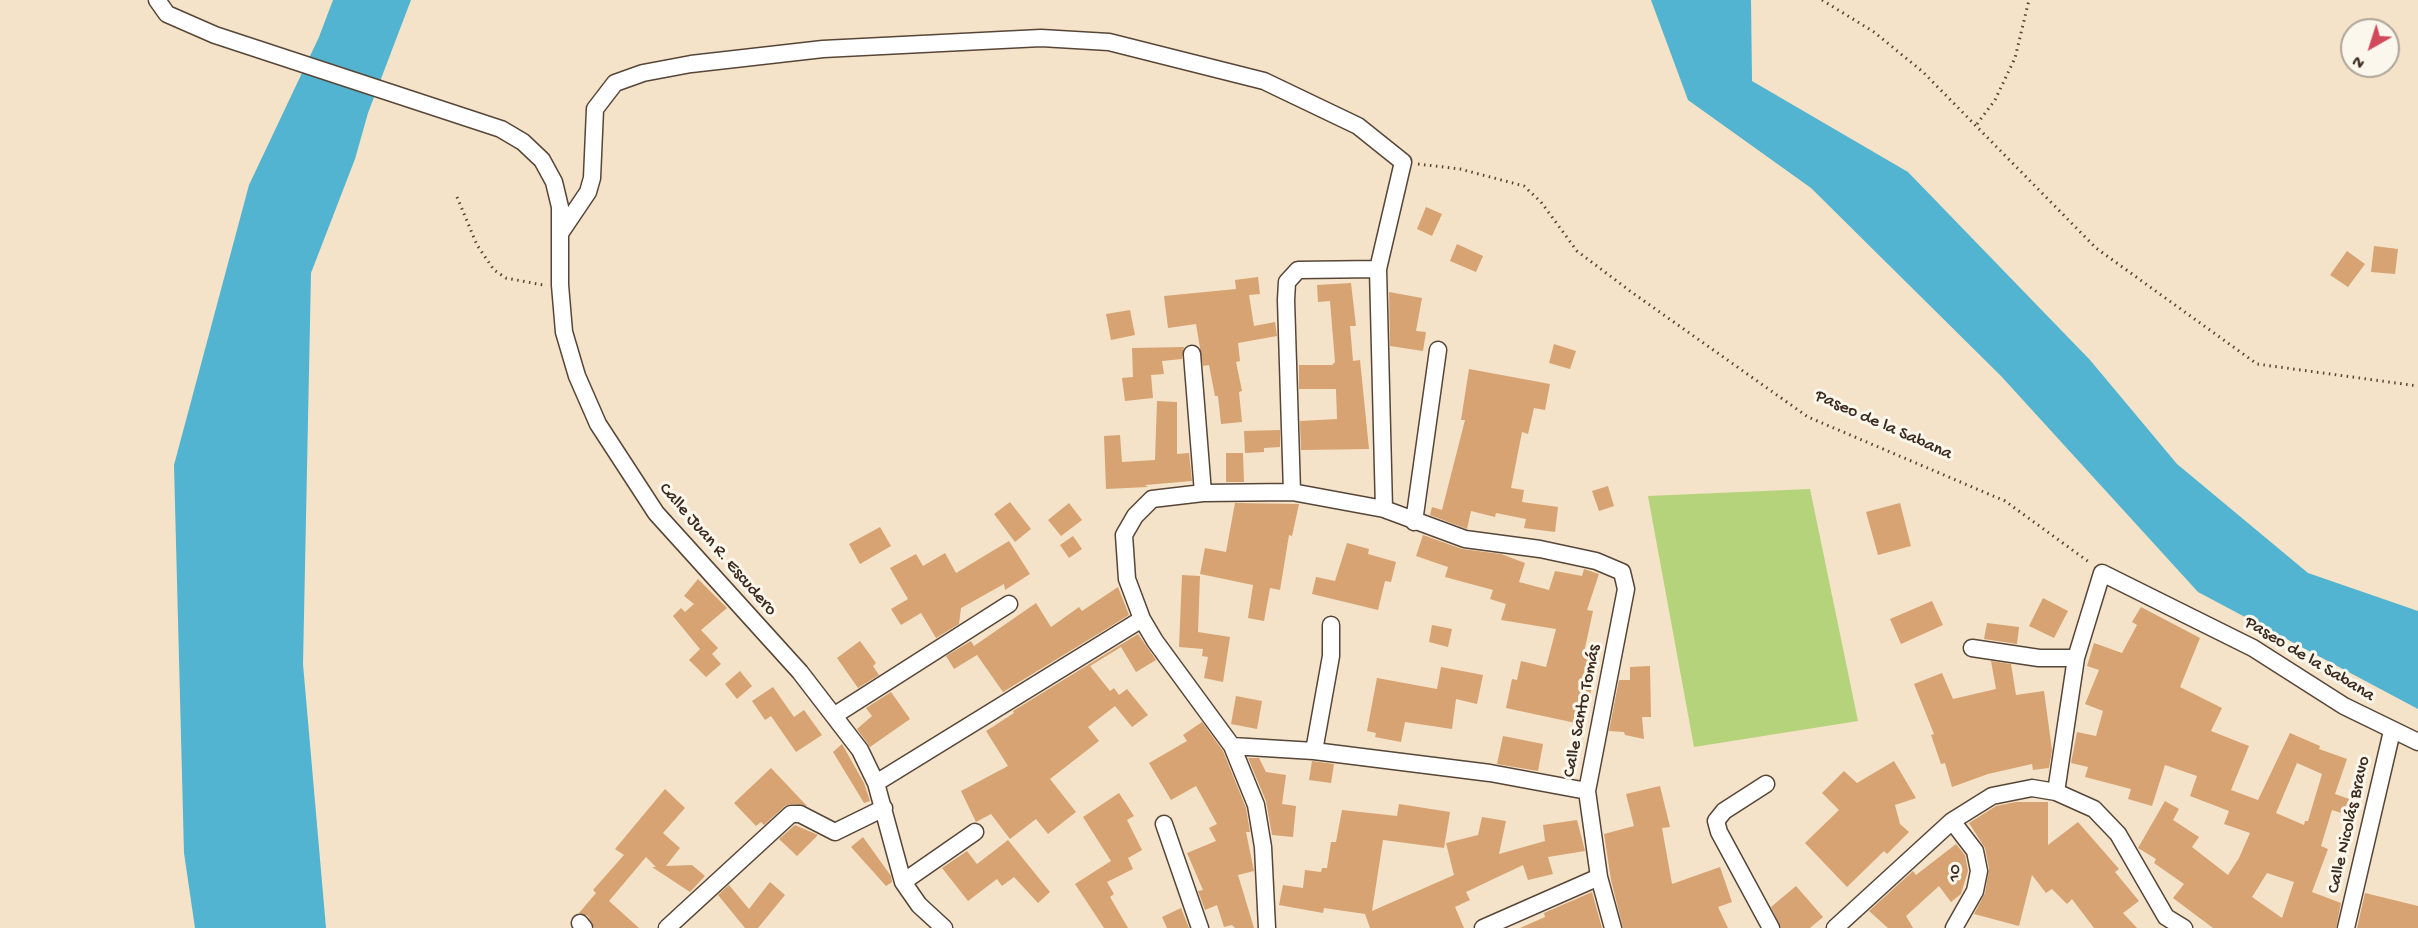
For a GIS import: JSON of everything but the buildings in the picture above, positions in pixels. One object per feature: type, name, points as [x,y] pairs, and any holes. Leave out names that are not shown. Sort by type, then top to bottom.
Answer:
[{"type":"street","name":"Calle Juan R. Escudero","points":[[157,0],[167,14],[215,35],[485,123],[524,142],[550,172],[558,193],[561,232],[560,285],[564,332],[577,376],[598,424],[629,476],[656,513],[800,672],[860,750],[876,783],[903,882],[920,905],[944,928]]},
{"type":"street","points":[[561,232],[588,192],[592,178],[593,123],[596,109],[603,96],[615,83],[643,73],[691,64],[823,49],[926,42],[1041,38],[1109,42],[1264,81],[1358,126],[1403,162],[1378,269],[1384,509]]},
{"type":"street","points":[[1292,492],[1287,282],[1298,270],[1378,269]]},
{"type":"street","points":[[1267,928],[1263,847],[1256,805],[1233,746],[1170,664],[1142,619],[1127,579],[1124,535],[1135,516],[1152,499],[1203,493],[1292,492],[1384,509],[1414,522],[1438,350]]},
{"type":"street","points":[[1192,354],[1203,493]]},
{"type":"street","name":"Calle Santo Tomás","points":[[1414,522],[1465,538],[1540,549],[1596,561],[1622,572],[1626,589],[1587,791],[1599,876],[1612,928]]},
{"type":"street","points":[[2056,792],[2076,658],[2102,573]]},
{"type":"street","name":"Paseo de la Sabana","points":[[2102,573],[2253,648],[2344,706],[2418,742]]},
{"type":"street","points":[[835,715],[1009,604]]},
{"type":"street","points":[[876,783],[1142,619]]},
{"type":"street","points":[[1314,751],[1331,656],[1331,625]]},
{"type":"street","points":[[1972,648],[2039,658],[2076,658]]},
{"type":"street","name":"Calle Nicolás Bravo","points":[[2346,928],[2392,731]]},
{"type":"street","points":[[1233,746],[1314,751],[1490,774],[1587,791]]},
{"type":"street","points":[[1766,784],[1724,811],[1716,821],[1719,832],[1771,928]]},
{"type":"street","points":[[1835,928],[1952,821],[1992,796],[2032,788],[2056,792],[2094,809],[2118,834],[2166,917],[2184,928]]},
{"type":"street","points":[[667,928],[791,814],[800,814],[835,832],[884,808]]},
{"type":"street","name":"10","points":[[1952,821],[1975,851],[1979,871],[1975,891],[1954,928]]},
{"type":"street","points":[[1164,824],[1200,928]]},
{"type":"street","points":[[903,882],[975,832]]},
{"type":"street","points":[[1483,928],[1599,876]]},
{"type":"path","points":[[1822,0],[1874,32],[1923,72],[1977,124],[2096,248],[2257,364],[2418,386]]},
{"type":"path","points":[[1977,124],[1995,100],[2015,58],[2029,0]]},
{"type":"path","name":"Paseo de la Sabana","points":[[1403,162],[1460,169],[1524,186],[1541,202],[1577,251],[1808,417],[2005,501],[2102,573]]},
{"type":"path","points":[[457,197],[481,252],[494,270],[506,279],[523,283],[560,285]]},
{"type":"green space","points":[[1810,489],[1858,721],[1694,747],[1648,496]]},
{"type":"water","points":[[333,0],[411,0],[368,113],[355,159],[311,273],[303,664],[326,928],[195,928],[184,853],[174,465],[249,185],[319,37]]},
{"type":"water","points":[[1651,0],[1751,0],[1752,81],[1908,172],[2090,360],[2177,464],[2308,573],[2418,611],[2418,709],[2198,592],[2001,376],[1811,188],[1688,100]]}]
